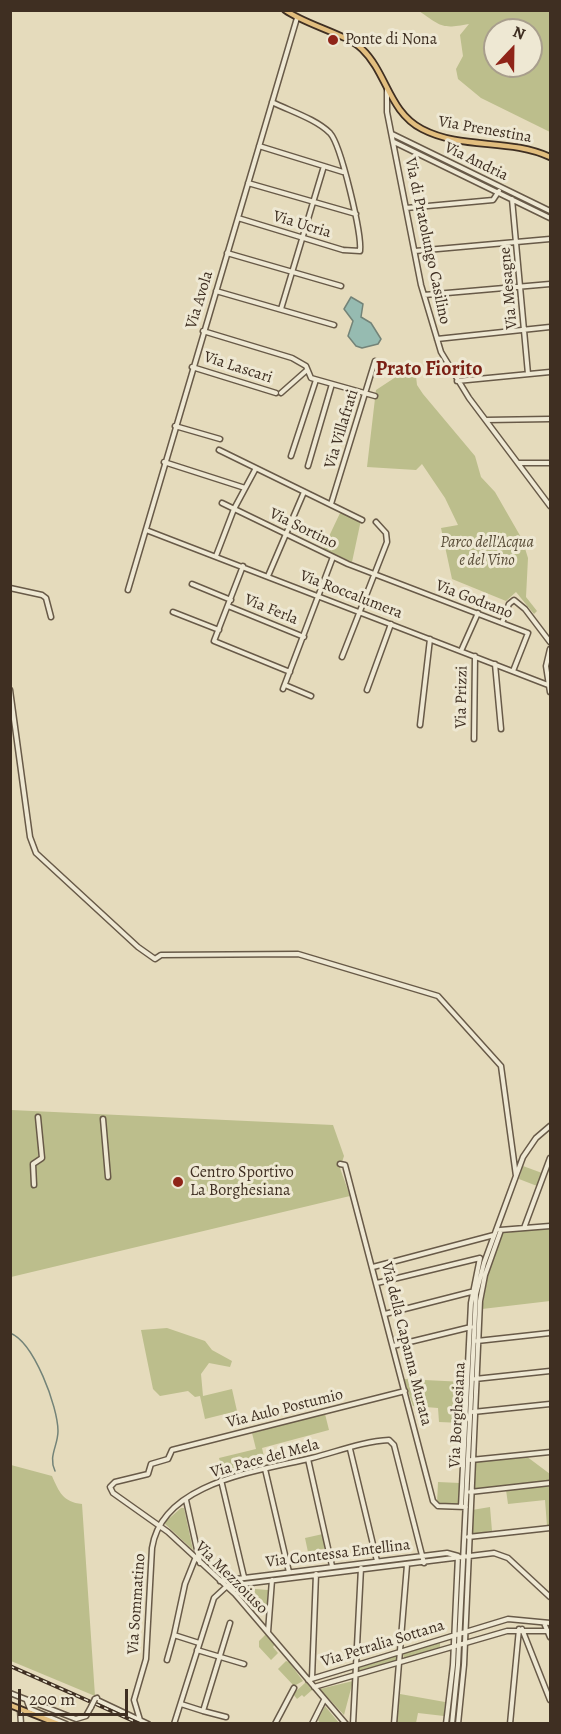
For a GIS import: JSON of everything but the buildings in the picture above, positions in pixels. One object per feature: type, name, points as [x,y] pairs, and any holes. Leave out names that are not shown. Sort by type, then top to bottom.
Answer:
[{"type":"main road","name":"Via Prenestina","points":[[285,10],[304,22],[358,46],[367,56],[406,117],[433,134],[462,141],[521,147],[550,158]]},
{"type":"main road","points":[[10,1705],[58,1724]]},
{"type":"street","name":"Via Avola","points":[[128,590],[192,367],[297,18]]},
{"type":"street","name":"Via di Pratolungo Casilino","points":[[387,90],[387,110],[424,295],[442,355],[485,420],[550,506]]},
{"type":"street","points":[[272,102],[329,132],[356,214]]},
{"type":"street","name":"Via Andria","points":[[392,134],[550,211]]},
{"type":"street","name":"Via Andria","points":[[394,142],[550,218]]},
{"type":"street","points":[[259,146],[343,172]]},
{"type":"street","points":[[281,309],[324,166]]},
{"type":"street","points":[[248,183],[356,214]]},
{"type":"street","points":[[406,208],[493,200],[501,186]]},
{"type":"street","name":"Via Mesagne","points":[[512,200],[528,374]]},
{"type":"street","name":"Via Ucria","points":[[238,218],[343,250],[360,251],[360,229],[356,214]]},
{"type":"street","points":[[415,251],[550,239]]},
{"type":"street","points":[[227,253],[341,286]]},
{"type":"street","points":[[424,295],[550,284]]},
{"type":"street","points":[[216,291],[334,325]]},
{"type":"street","points":[[437,339],[550,327]]},
{"type":"street","points":[[203,331],[292,358],[303,363],[311,378],[375,396]]},
{"type":"street","name":"Via Villafrati","points":[[331,504],[375,361]]},
{"type":"street","name":"Via Lascari","points":[[192,367],[278,393],[308,369]]},
{"type":"street","points":[[458,381],[550,372]]},
{"type":"street","points":[[291,456],[316,380]]},
{"type":"street","points":[[308,466],[332,384]]},
{"type":"street","points":[[485,420],[550,419]]},
{"type":"street","points":[[176,426],[220,439]]},
{"type":"street","points":[[219,450],[362,520]]},
{"type":"street","points":[[164,462],[245,488]]},
{"type":"street","points":[[517,463],[550,463]]},
{"type":"street","points":[[216,556],[234,509],[256,468]]},
{"type":"street","points":[[268,576],[304,492]]},
{"type":"street","name":"Via Sortino","points":[[222,503],[333,557],[374,573]]},
{"type":"street","points":[[342,657],[387,542],[386,533],[376,522]]},
{"type":"street","name":"Via Roccalumera","points":[[145,529],[548,685]]},
{"type":"street","points":[[311,696],[284,687],[333,557]]},
{"type":"street","points":[[243,566],[214,641],[290,672]]},
{"type":"street","name":"Via Godrano","points":[[374,573],[528,633],[513,671]]},
{"type":"street","points":[[192,584],[231,600]]},
{"type":"street","points":[[10,588],[42,595],[49,605],[51,617]]},
{"type":"street","points":[[502,623],[509,603],[514,600],[525,609],[550,642]]},
{"type":"street","name":"Via Ferla","points":[[228,606],[304,637]]},
{"type":"street","points":[[173,612],[219,630]]},
{"type":"street","points":[[461,651],[478,613]]},
{"type":"street","points":[[367,690],[391,624]]},
{"type":"street","points":[[420,725],[430,639]]},
{"type":"street","points":[[550,649],[547,659],[550,692]]},
{"type":"street","name":"Via Prizzi","points":[[474,739],[475,656]]},
{"type":"street","points":[[495,664],[501,729]]},
{"type":"street","points":[[10,690],[30,837],[36,853],[149,957],[155,959],[161,955],[298,954],[438,996],[501,1066],[516,1176]]},
{"type":"street","points":[[34,1185],[33,1164],[42,1158],[38,1117]]},
{"type":"street","points":[[103,1119],[108,1178]]},
{"type":"street","name":"Via Borghesiana","points":[[446,1724],[454,1635],[467,1537],[478,1282],[516,1176],[530,1144],[550,1126]]},
{"type":"street","points":[[524,1228],[550,1158]]},
{"type":"street","name":"Via della Capanna Murata","points":[[340,1164],[345,1165],[434,1502],[439,1506],[463,1507]]},
{"type":"street","points":[[373,1267],[497,1231],[550,1226]]},
{"type":"street","name":"Via Borghesiana","points":[[476,1341],[471,1327],[497,1231]]},
{"type":"street","name":"Via Borghesiana","points":[[377,1283],[480,1257],[471,1292],[463,1507],[467,1537]]},
{"type":"street","points":[[385,1314],[471,1292]]},
{"type":"street","points":[[393,1346],[471,1327]]},
{"type":"street","points":[[476,1341],[550,1333]]},
{"type":"street","points":[[474,1380],[550,1371]]},
{"type":"street","name":"Via Aulo Postumio","points":[[110,1491],[114,1482],[148,1473],[151,1464],[168,1459],[170,1451],[405,1391]]},
{"type":"street","points":[[472,1412],[550,1404]]},
{"type":"street","name":"Via Pace del Mela","points":[[158,1525],[166,1514],[221,1480],[391,1441],[423,1556]]},
{"type":"street","points":[[350,1449],[377,1561]]},
{"type":"street","points":[[470,1460],[550,1452]]},
{"type":"street","points":[[308,1459],[332,1566]]},
{"type":"street","points":[[265,1469],[289,1572]]},
{"type":"street","points":[[221,1480],[244,1577]]},
{"type":"street","points":[[469,1492],[550,1483]]},
{"type":"street","name":"Via Mezzoiuso","points":[[110,1491],[158,1525],[227,1586],[310,1679],[344,1723]]},
{"type":"street","name":"Via Borghesiana","points":[[463,1507],[469,1492]]},
{"type":"street","points":[[186,1500],[200,1564]]},
{"type":"street","name":"Via Sommatino","points":[[140,1719],[134,1698],[146,1659],[153,1546],[158,1525]]},
{"type":"street","points":[[467,1537],[550,1528]]},
{"type":"street","name":"Via Contessa Entellina","points":[[220,1581],[450,1553],[463,1556]]},
{"type":"street","points":[[463,1556],[492,1553],[504,1556],[550,1597]]},
{"type":"street","points":[[423,1556],[424,1563]]},
{"type":"street","name":"Via Borghesiana","points":[[458,1724],[465,1643],[463,1556]]},
{"type":"street","name":"Via Borghesiana","points":[[452,1724],[459,1645],[463,1556]]},
{"type":"street","name":"Via Contessa Entellina","points":[[227,1586],[424,1563],[463,1556]]},
{"type":"street","points":[[167,1660],[185,1581],[195,1559]]},
{"type":"street","points":[[353,1724],[361,1563]]},
{"type":"street","points":[[394,1724],[407,1564]]},
{"type":"street","points":[[310,1679],[317,1568]]},
{"type":"street","points":[[268,1632],[272,1580]]},
{"type":"street","points":[[174,1724],[214,1598],[227,1586]]},
{"type":"street","name":"Via Petralia Sottana","points":[[310,1679],[513,1618],[550,1623]]},
{"type":"street","points":[[544,1622],[550,1637]]},
{"type":"street","points":[[203,1711],[230,1623]]},
{"type":"street","points":[[520,1629],[550,1700]]},
{"type":"street","points":[[510,1724],[520,1629]]},
{"type":"street","name":"Via Petralia Sottana","points":[[314,1687],[520,1629],[549,1631]]},
{"type":"street","points":[[174,1635],[199,1643]]},
{"type":"street","points":[[197,1650],[244,1664]]},
{"type":"street","points":[[275,1724],[294,1688]]},
{"type":"street","points":[[10,1693],[77,1719],[86,1716],[96,1699],[148,1724]]},
{"type":"street","points":[[312,1724],[325,1700]]},
{"type":"street","points":[[27,1701],[29,1708],[66,1724]]},
{"type":"street","points":[[181,1704],[226,1717]]},
{"type":"street","points":[[20,1709],[21,1724]]},
{"type":"green space","points":[[419,11],[550,11],[550,132],[481,98],[458,79],[456,69],[463,56],[460,35],[469,24],[447,26]]},
{"type":"green space","points":[[396,137],[488,181],[486,184]]},
{"type":"green space","name":"Parco dell'Acqua e del Vino","points":[[405,371],[416,376],[417,385],[423,394],[475,456],[481,477],[495,492],[522,539],[528,558],[526,597],[537,611],[534,614],[516,592],[506,601],[452,579],[441,528],[458,525],[445,498],[422,464],[416,470],[367,467],[376,390]]},
{"type":"green space","points":[[341,511],[361,520],[352,562],[323,549]]},
{"type":"green space","name":"Centro Sportivo La Borghesiana","points":[[11,1110],[333,1125],[344,1156],[340,1168],[350,1196],[11,1277]]},
{"type":"green space","points":[[523,1166],[542,1173],[537,1186],[519,1179]]},
{"type":"green space","points":[[550,1228],[550,1301],[482,1309],[488,1275],[503,1233]]},
{"type":"green space","points":[[167,1328],[205,1341],[212,1350],[232,1361],[230,1367],[209,1363],[201,1374],[203,1396],[232,1389],[237,1411],[205,1419],[200,1396],[195,1397],[188,1391],[160,1396],[153,1389],[141,1330]]},
{"type":"green space","points":[[404,1379],[465,1382],[463,1423],[439,1422],[438,1408],[413,1406]]},
{"type":"green space","points":[[325,1414],[329,1430],[262,1448],[266,1465],[224,1476],[219,1458],[256,1449],[252,1433]]},
{"type":"green space","points":[[526,1456],[550,1474],[550,1481],[473,1490],[475,1462]]},
{"type":"green space","points":[[11,1465],[52,1476],[62,1495],[70,1501],[82,1504],[95,1696],[11,1661]]},
{"type":"green space","points":[[438,1482],[460,1483],[459,1505],[437,1504]]},
{"type":"green space","points":[[550,1486],[550,1525],[547,1526],[545,1500],[508,1504],[506,1490]]},
{"type":"green space","points":[[490,1507],[492,1531],[471,1534],[472,1510]]},
{"type":"green space","points":[[184,1508],[193,1550],[164,1523]]},
{"type":"green space","points":[[323,1534],[327,1548],[308,1552],[305,1538]]},
{"type":"green space","points":[[315,1571],[314,1574],[228,1583],[226,1581]]},
{"type":"green space","points":[[255,1589],[268,1590],[267,1607],[254,1607]]},
{"type":"green space","points":[[266,1634],[275,1644],[273,1647],[278,1653],[271,1660],[259,1647],[259,1641]]},
{"type":"green space","points":[[440,1642],[440,1648],[404,1659],[403,1653]]},
{"type":"green space","points":[[399,1653],[399,1661],[359,1673],[359,1666]]},
{"type":"green space","points":[[286,1661],[303,1681],[294,1686],[278,1669]]},
{"type":"green space","points":[[353,1681],[344,1715],[320,1689]]},
{"type":"green space","points":[[306,1682],[312,1690],[304,1697],[302,1695],[297,1699],[293,1694]]},
{"type":"green space","points":[[400,1694],[445,1702],[444,1716],[418,1713],[416,1723],[396,1723]]},
{"type":"green space","points":[[325,1706],[339,1723],[320,1723],[318,1720]]},
{"type":"water","points":[[351,297],[363,304],[361,317],[371,323],[381,339],[378,344],[362,348],[356,346],[348,336],[353,321],[344,309]]},
{"type":"waterway","points":[[10,1333],[28,1349],[36,1362],[54,1407],[58,1431],[53,1456],[55,1471]]},
{"type":"railway","points":[[10,1666],[91,1702]]},
{"type":"railway","points":[[96,1704],[140,1724]]},
{"type":"place","name":"Ponte di Nona","points":[[333,40]]},
{"type":"place","name":"Centro Sportivo La Borghesiana","points":[[178,1182]]},
{"type":"district","name":"Prato Fiorito","points":[[429,370]]}]
